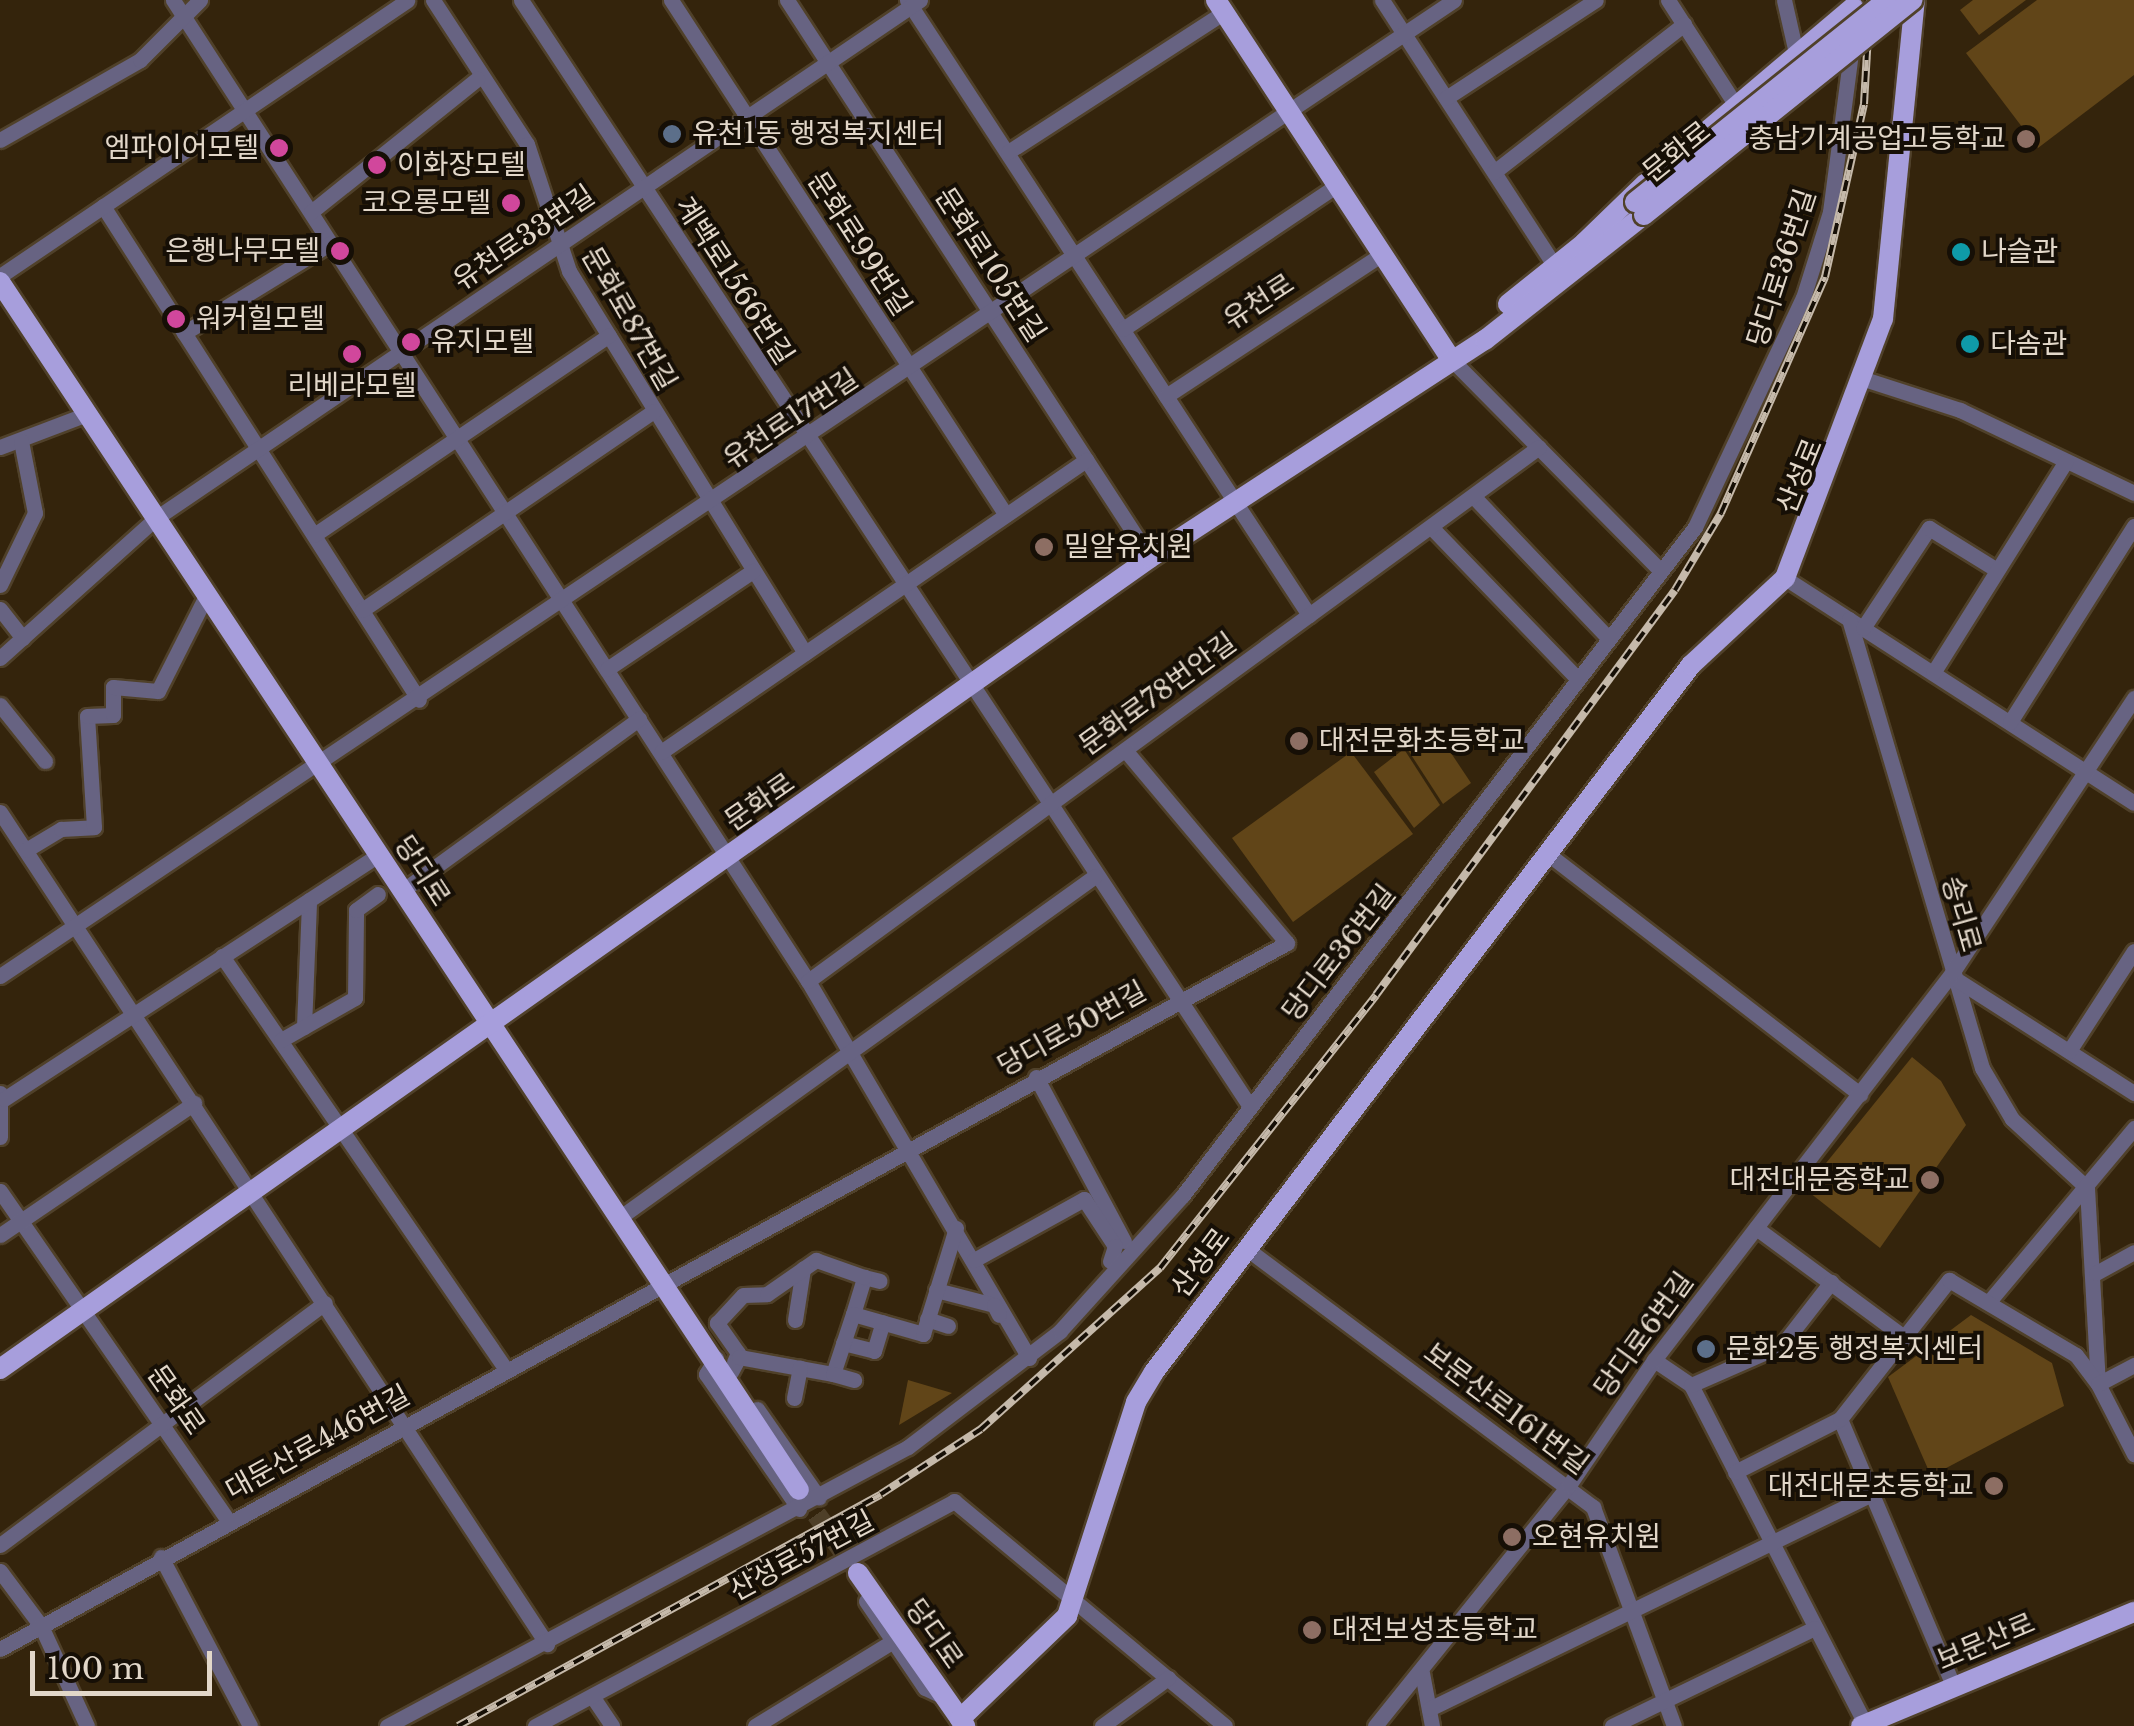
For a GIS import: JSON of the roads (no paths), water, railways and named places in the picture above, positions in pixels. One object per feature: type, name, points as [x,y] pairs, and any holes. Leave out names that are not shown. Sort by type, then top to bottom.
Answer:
[{"type":"main road","name":"문화로","points":[[0,1369],[489,1022],[970,690],[1150,558],[1451,360],[1887,0]]},
{"type":"main road","name":"문화로","points":[[1639,208],[1913,0]]},
{"type":"main road","name":"산성로","points":[[959,1724],[1008,1682],[1076,1598],[1136,1402],[1247,1249],[1718,632],[1785,578],[1867,380],[1883,319],[1913,0]]},
{"type":"main road","points":[[1912,32],[1926,0]]},
{"type":"main road","points":[[1593,245],[1853,3]]},
{"type":"main road","points":[[1220,6],[1451,360]]},
{"type":"main road","points":[[1593,245],[1636,229],[1852,45]]},
{"type":"main road","name":"문화로","points":[[1474,341],[1476,330],[1555,266],[1593,245]]},
{"type":"main road","name":"당디로","points":[[0,279],[806,1501]]},
{"type":"main road","name":"당디로","points":[[852,1565],[959,1724]]},
{"type":"main road","name":"보문산로","points":[[1863,1725],[2134,1612]]},
{"type":"street","points":[[173,0],[808,981],[909,1146],[1028,1358]]},
{"type":"street","points":[[0,140],[140,60],[200,0]]},
{"type":"street","points":[[0,279],[407,0]]},
{"type":"street","name":"문화로87번길","points":[[433,0],[476,79],[527,144],[559,245],[608,334],[708,505],[806,653]]},
{"type":"street","name":"계백로1566번길","points":[[521,0],[970,690],[1249,1106]]},
{"type":"street","name":"문화로99번길","points":[[670,0],[1006,515]]},
{"type":"street","name":"문화로105번길","points":[[788,0],[1150,558]]},
{"type":"street","points":[[1382,0],[1555,266]]},
{"type":"street","name":"유천로17번길","points":[[0,976],[320,767],[1454,0]]},
{"type":"street","points":[[1446,98],[1596,0]]},
{"type":"street","points":[[1668,0],[1737,107]]},
{"type":"street","points":[[1784,0],[1797,57]]},
{"type":"street","points":[[912,2],[1309,615]]},
{"type":"street","name":"유천로33번길","points":[[0,658],[156,518],[912,2]]},
{"type":"street","name":"당디로36번길","points":[[387,1726],[547,1644],[806,1501],[1028,1358],[1128,1249],[1249,1106],[1661,571],[1739,449],[1802,298],[1830,212],[1852,45],[1853,3]]},
{"type":"street","points":[[1008,152],[1220,6]]},
{"type":"street","points":[[1494,172],[1684,24]]},
{"type":"street","points":[[311,212],[476,79]]},
{"type":"street","name":"유천로","points":[[1123,328],[1337,185]]},
{"type":"street","points":[[103,206],[419,700]]},
{"type":"street","points":[[184,333],[331,243]]},
{"type":"street","name":"유천로","points":[[1166,396],[1382,254]]},
{"type":"street","points":[[314,535],[608,334]]},
{"type":"street","points":[[1451,360],[1661,571]]},
{"type":"street","points":[[1867,380],[1960,410],[2134,494]]},
{"type":"street","points":[[362,610],[654,412]]},
{"type":"street","points":[[0,447],[87,414]]},
{"type":"street","points":[[0,585],[35,513],[21,441]]},
{"type":"street","name":"문화로78번안길","points":[[808,981],[1538,447]]},
{"type":"street","points":[[661,752],[1086,460]]},
{"type":"street","points":[[1933,673],[2066,461]]},
{"type":"street","points":[[1472,496],[1608,638]]},
{"type":"street","points":[[1431,526],[1578,679]]},
{"type":"street","points":[[2010,722],[2134,526]]},
{"type":"street","points":[[1856,624],[1928,528],[1997,570]]},
{"type":"street","points":[[607,669],[753,571]]},
{"type":"street","points":[[1785,578],[2134,803]]},
{"type":"street","points":[[26,850],[61,828],[94,827],[87,716],[113,715],[113,687],[158,692],[207,594]]},
{"type":"street","points":[[0,609],[23,638]]},
{"type":"street","name":"송리로","points":[[1856,624],[1953,976],[1998,1100],[2086,1188]]},
{"type":"street","name":"당디로6번길","points":[[1375,1726],[1422,1673],[1570,1484],[1654,1360],[1953,976],[2134,698]]},
{"type":"street","points":[[0,705],[45,761]]},
{"type":"street","points":[[402,891],[639,719]]},
{"type":"street","name":"당디로50번길","points":[[662,1284],[1288,942],[1124,750]]},
{"type":"street","points":[[0,812],[136,1013],[547,1644]]},
{"type":"street","points":[[1548,854],[1860,1094]]},
{"type":"street","points":[[0,1137],[2,1096],[378,855]]},
{"type":"street","points":[[618,1218],[1095,876]]},
{"type":"street","points":[[281,1040],[355,998],[356,910],[378,894]]},
{"type":"street","points":[[304,1027],[309,900]]},
{"type":"street","points":[[2069,1052],[2134,951]]},
{"type":"street","points":[[222,956],[507,1371]]},
{"type":"street","points":[[1953,976],[2134,1093]]},
{"type":"street","points":[[1036,1077],[1128,1249]]},
{"type":"street","points":[[0,1236],[194,1103]]},
{"type":"street","points":[[1992,1298],[2134,1128]]},
{"type":"street","points":[[2086,1188],[2096,1273],[2098,1384]]},
{"type":"street","points":[[0,1191],[80,1312]]},
{"type":"street","points":[[974,1260],[1084,1200],[1115,1246],[1110,1261]]},
{"type":"street","points":[[853,1314],[923,1334],[956,1228]]},
{"type":"street","points":[[1756,1228],[1901,1335]]},
{"type":"street","name":"보문산로161번길","points":[[1247,1249],[1570,1484],[1604,1522],[1674,1726]]},
{"type":"street","points":[[730,1371],[738,1354],[718,1336],[721,1310],[803,1269],[831,1263],[846,1252]]},
{"type":"street","points":[[2096,1273],[2134,1252]]},
{"type":"street","points":[[831,1263],[872,1279],[853,1314],[833,1374]]},
{"type":"street","points":[[795,1320],[803,1269]]},
{"type":"street","points":[[1735,1472],[1840,1419],[1901,1335],[1948,1280],[1992,1298],[2076,1355],[2128,1427],[2134,1454]]},
{"type":"street","points":[[1691,1386],[1782,1345],[1830,1282]]},
{"type":"street","name":"대둔산로446번길","points":[[0,1649],[662,1284]]},
{"type":"street","points":[[936,1290],[994,1306],[1002,1326]]},
{"type":"street","points":[[0,1545],[325,1303]]},
{"type":"street","name":"문화로","points":[[80,1312],[228,1520]]},
{"type":"street","points":[[927,1320],[948,1326]]},
{"type":"street","points":[[844,1343],[874,1351],[883,1322]]},
{"type":"street","points":[[730,1371],[739,1357],[854,1380]]},
{"type":"street","points":[[711,1358],[730,1371],[806,1501]]},
{"type":"street","points":[[1654,1360],[1691,1386],[1863,1725]]},
{"type":"street","points":[[2098,1384],[2134,1365]]},
{"type":"street","points":[[794,1398],[800,1368]]},
{"type":"street","points":[[1840,1419],[1953,1686]]},
{"type":"street","points":[[1429,1709],[1871,1494]]},
{"type":"street","name":"산성로57번길","points":[[535,1726],[852,1565],[954,1501],[1076,1598]]},
{"type":"street","points":[[161,1557],[250,1726]]},
{"type":"street","points":[[852,1565],[893,1640],[925,1688],[944,1697]]},
{"type":"street","points":[[0,1571],[41,1626],[87,1726]]},
{"type":"street","points":[[1076,1598],[1224,1726]]},
{"type":"street","points":[[1612,1726],[1815,1628]]},
{"type":"street","points":[[755,1726],[893,1640]]},
{"type":"street","points":[[1422,1673],[1432,1726]]},
{"type":"street","points":[[1102,1726],[1168,1678]]},
{"type":"street","points":[[592,1696],[612,1726]]},
{"type":"tunnel","points":[[799,1490],[857,1571]]},
{"type":"railway","points":[[458,1726],[881,1494],[981,1429],[1160,1268],[1376,995],[1675,590],[1721,513],[1825,277],[1864,104],[1870,0]]},
{"type":"place","name":"유천1동 행정복지센터","points":[[672,134]]},
{"type":"place","name":"충남기계공업고등학교","points":[[2026,139]]},
{"type":"place","name":"엠파이어모텔","points":[[279,148]]},
{"type":"place","name":"이화장모텔","points":[[377,165]]},
{"type":"place","name":"코오롱모텔","points":[[511,203]]},
{"type":"place","name":"은행나무모텔","points":[[340,251]]},
{"type":"place","name":"나슬관","points":[[1961,252]]},
{"type":"place","name":"워커힐모텔","points":[[176,319]]},
{"type":"place","name":"유지모텔","points":[[411,342]]},
{"type":"place","name":"다솜관","points":[[1970,344]]},
{"type":"place","name":"리베라모텔","points":[[352,354]]},
{"type":"place","name":"밀알유치원","points":[[1044,547]]},
{"type":"place","name":"대전문화초등학교","points":[[1299,741]]},
{"type":"place","name":"대전대문중학교","points":[[1930,1180]]},
{"type":"place","name":"문화2동 행정복지센터","points":[[1706,1349]]},
{"type":"place","name":"대전대문초등학교","points":[[1994,1486]]},
{"type":"place","name":"오현유치원","points":[[1512,1537]]},
{"type":"place","name":"대전보성초등학교","points":[[1312,1630]]}]
